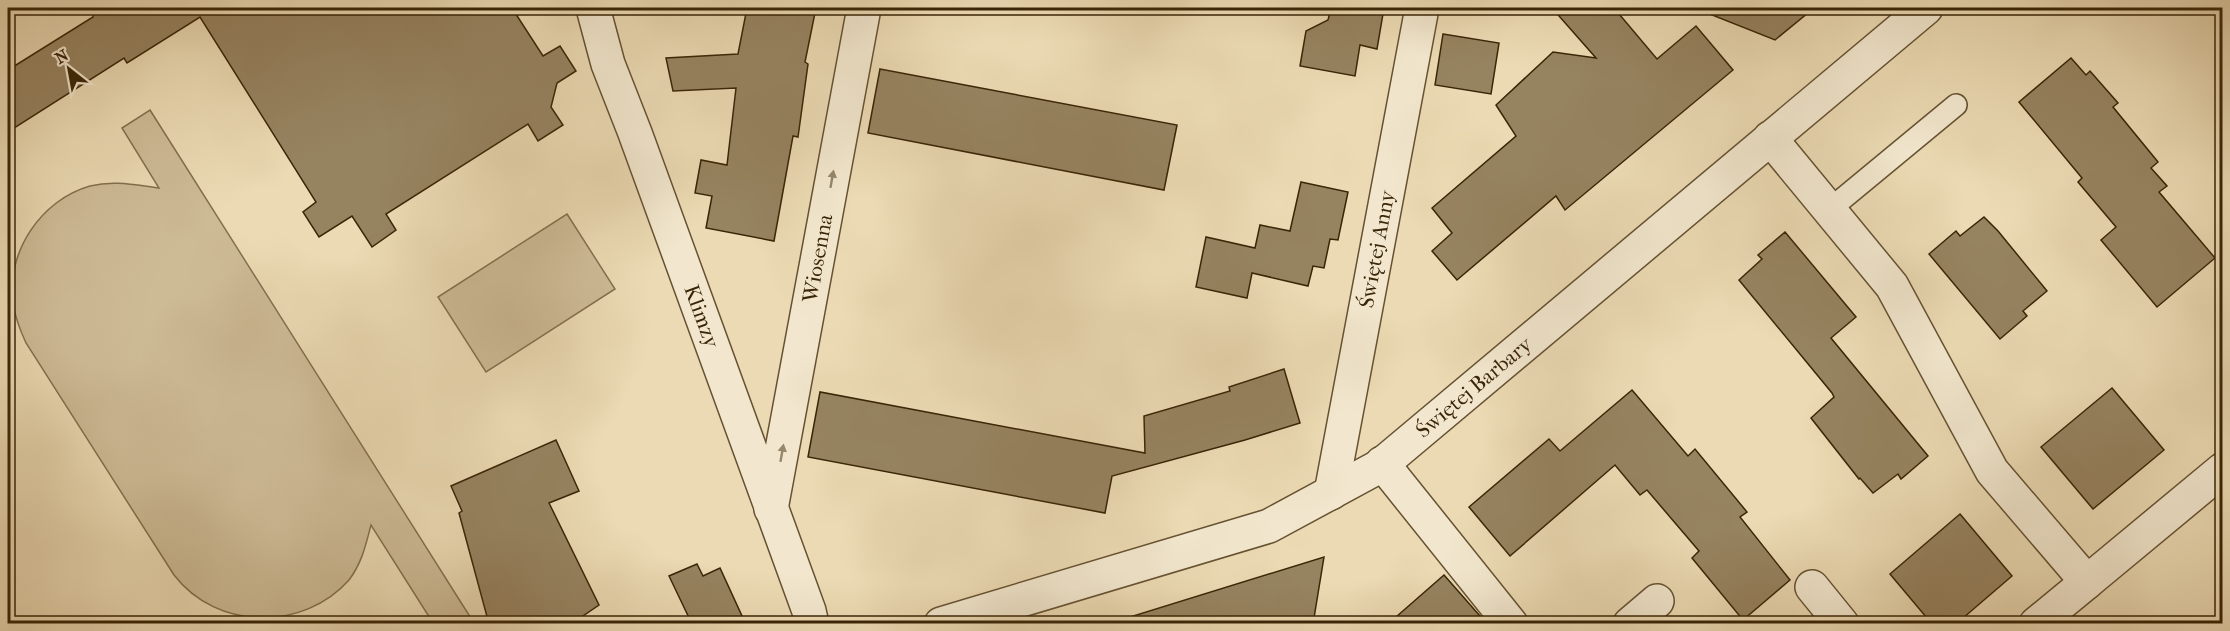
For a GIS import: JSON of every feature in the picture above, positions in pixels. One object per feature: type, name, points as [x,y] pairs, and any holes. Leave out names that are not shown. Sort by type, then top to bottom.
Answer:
[{"type":"street","name":"Klimzy","points":[[593,8],[608,63],[812,624]]},
{"type":"street","name":"Wiosenna","points":[[771,510],[864,8]]},
{"type":"street","name":"Świętej Anny","points":[[1331,493],[1422,8]]},
{"type":"street","name":"Świętej Barbary","points":[[941,624],[1269,526],[1382,463],[1926,8]]},
{"type":"street","points":[[1770,138],[1892,286],[1992,471],[2086,582]]},
{"type":"street","points":[[1382,463],[1511,624]]},
{"type":"street","points":[[2036,624],[2223,470]]},
{"type":"street","points":[[1812,587],[1842,624]]},
{"type":"street","points":[[1630,624],[1657,601]]},
{"type":"lane","points":[[1829,210],[1956,105]]},
{"type":"shaded area","points":[[150,110],[474,623],[433,623],[371,525],[360,560],[349,580],[330,597],[309,609],[285,616],[261,618],[236,615],[213,607],[192,593],[174,575],[26,343],[15,313],[12,284],[21,247],[42,216],[72,193],[90,186],[108,183],[159,188],[122,128]]},
{"type":"shaded area","points":[[567,214],[615,289],[486,372],[438,297]]},
{"type":"building","points":[[95,8],[512,8],[543,56],[560,46],[576,71],[557,83],[551,107],[563,125],[538,141],[528,124],[386,214],[396,230],[372,247],[352,216],[319,237],[303,212],[316,202],[200,17],[127,63],[124,58],[8,132],[8,70],[93,17]]},
{"type":"building","points":[[747,8],[816,8],[805,62],[808,64],[798,137],[793,136],[774,241],[706,228],[712,196],[695,193],[701,160],[727,165],[736,88],[673,91],[666,58],[738,54]]},
{"type":"building","points":[[1331,8],[1384,8],[1377,49],[1360,45],[1355,76],[1300,66],[1306,31],[1328,20]]},
{"type":"building","points":[[1552,8],[1614,8],[1657,59],[1696,26],[1733,70],[1565,210],[1556,196],[1457,280],[1432,251],[1452,233],[1432,208],[1516,136],[1496,105],[1553,52],[1596,58]]},
{"type":"building","points":[[1698,8],[1814,8],[1775,40]]},
{"type":"building","points":[[1443,34],[1499,43],[1491,94],[1435,85]]},
{"type":"building","points":[[2071,58],[2086,75],[2090,71],[2118,103],[2113,107],[2158,162],[2151,168],[2167,186],[2159,192],[2215,258],[2157,307],[2101,240],[2116,227],[2078,182],[2082,178],[2019,102]]},
{"type":"building","points":[[880,69],[1177,125],[1164,190],[868,133]]},
{"type":"building","points":[[1301,182],[1348,192],[1338,240],[1330,239],[1324,268],[1313,266],[1308,286],[1252,273],[1247,298],[1196,287],[1206,237],[1255,248],[1260,225],[1290,231]]},
{"type":"building","points":[[1984,217],[2047,291],[2023,311],[2027,316],[2000,339],[1929,254],[1956,231],[1960,236]]},
{"type":"building","points":[[1785,232],[1856,317],[1831,338],[1928,456],[1901,479],[1898,474],[1873,493],[1859,479],[1811,418],[1834,397],[1832,393],[1739,280],[1762,259],[1758,255]]},
{"type":"building","points":[[1284,369],[1300,423],[1112,476],[1105,513],[808,457],[820,392],[1145,453],[1144,416],[1230,391],[1229,387]]},
{"type":"building","points":[[2112,388],[2164,450],[2093,509],[2041,447]]},
{"type":"building","points":[[1632,390],[1688,456],[1695,449],[1747,512],[1740,517],[1790,580],[1743,620],[1692,558],[1699,551],[1647,490],[1640,495],[1615,465],[1510,556],[1469,507],[1549,439],[1560,451]]},
{"type":"building","points":[[556,440],[579,491],[549,503],[599,605],[571,624],[489,624],[459,513],[462,511],[451,486]]},
{"type":"building","points":[[1960,514],[2012,576],[1956,624],[1932,624],[1890,574]]},
{"type":"building","points":[[1324,557],[1313,624],[1131,624],[1130,617]]},
{"type":"building","points":[[697,564],[703,576],[720,568],[742,616],[725,624],[692,624],[669,576]]},
{"type":"building","points":[[1444,575],[1487,624],[1388,624]]}]
